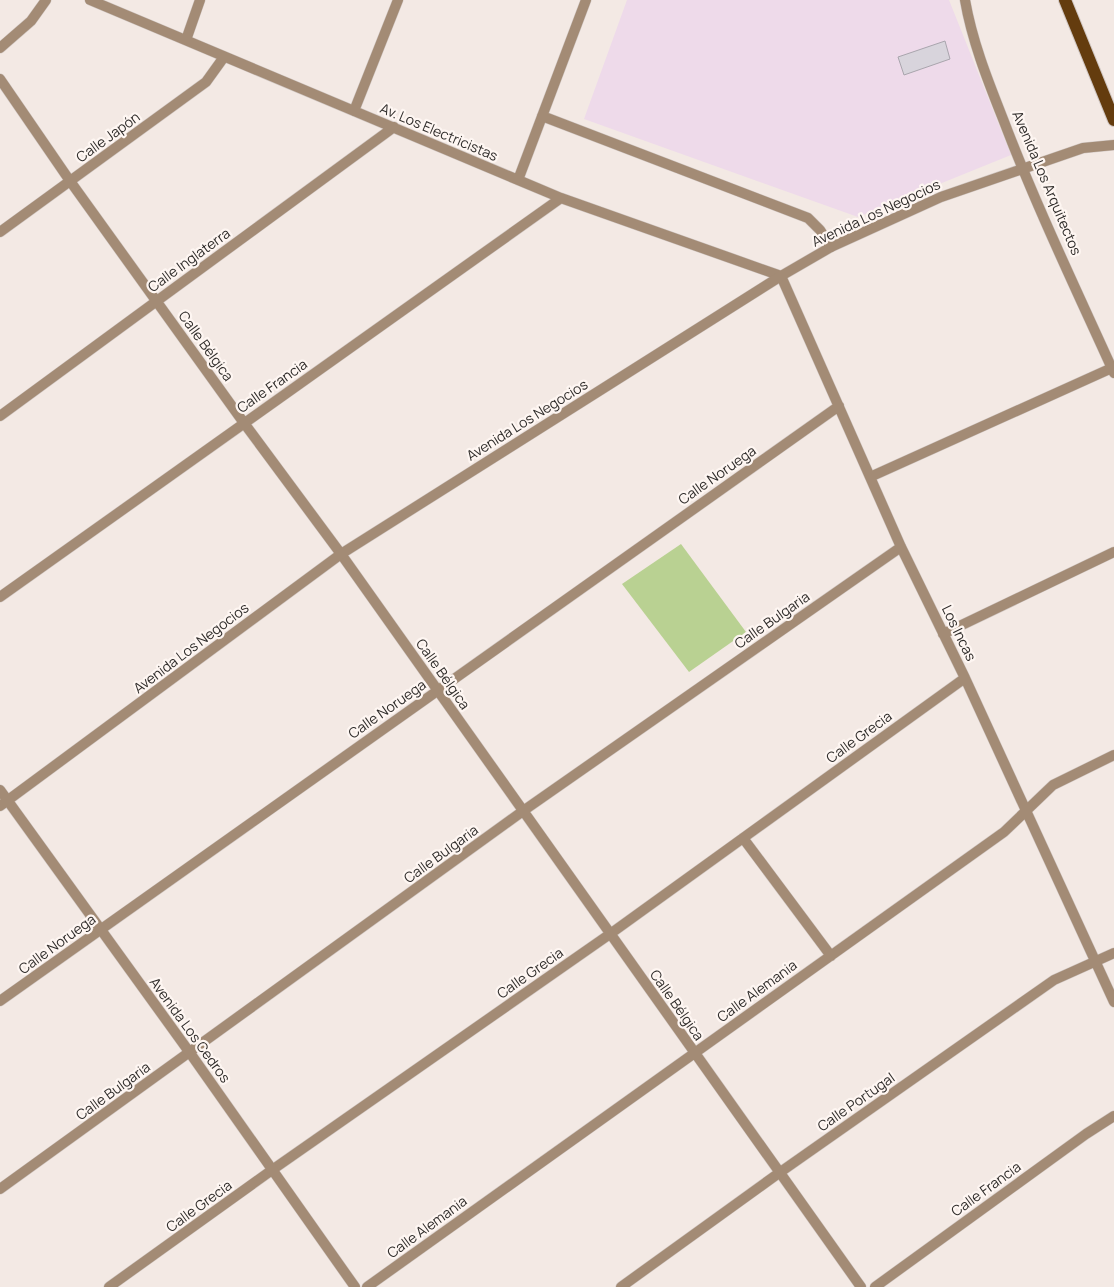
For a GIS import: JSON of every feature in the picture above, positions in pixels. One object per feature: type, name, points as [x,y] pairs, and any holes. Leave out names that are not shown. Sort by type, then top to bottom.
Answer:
[{"type":"main road","points":[[1065,0],[1114,120]]},
{"type":"street","points":[[0,48],[31,21],[46,0]]},
{"type":"street","name":"Av. Los Electricistas","points":[[90,0],[561,198],[782,276]]},
{"type":"street","points":[[186,40],[200,0]]},
{"type":"street","points":[[354,111],[398,0]]},
{"type":"street","points":[[518,180],[586,0]]},
{"type":"street","name":"Avenida Los Arquitectos","points":[[965,0],[981,57],[1022,169],[1113,369]]},
{"type":"street","name":"Calle Japón","points":[[0,232],[206,82],[224,57]]},
{"type":"street","name":"Calle Bélgica","points":[[0,80],[70,181],[340,554],[861,1287]]},
{"type":"street","points":[[542,116],[808,218],[820,230],[831,247]]},
{"type":"street","name":"Calle Inglaterra","points":[[0,416],[394,128]]},
{"type":"street","name":"Avenida Los Negocios","points":[[4,803],[340,554],[782,276],[831,247],[941,197],[1083,148],[1114,145]]},
{"type":"street","name":"Calle Francia","points":[[0,597],[561,198]]},
{"type":"street","name":"Los Incas","points":[[782,276],[902,547],[965,678],[1114,1002]]},
{"type":"street","points":[[870,477],[1113,369]]},
{"type":"street","name":"Calle Noruega","points":[[0,1001],[839,406]]},
{"type":"street","name":"Calle Bulgaria","points":[[0,1189],[523,811],[902,547]]},
{"type":"street","points":[[943,634],[1114,552]]},
{"type":"street","name":"Calle Grecia","points":[[109,1287],[272,1170],[610,934],[965,678]]},
{"type":"street","name":"Calle Alemania","points":[[367,1287],[1004,832],[1053,785],[1114,755]]},
{"type":"street","name":"Avenida Los Cedros","points":[[0,790],[4,803],[100,929],[190,1053],[354,1287]]},
{"type":"street","points":[[743,838],[831,956]]},
{"type":"street","name":"Calle Portugal","points":[[622,1287],[779,1173],[1054,980],[1114,953]]},
{"type":"street","name":"Calle Francia","points":[[875,1287],[1086,1134],[1114,1116]]},
{"type":"shaded area","points":[[627,0],[949,0],[1011,155],[858,217],[584,119]]},
{"type":"green space","points":[[681,544],[746,632],[689,672],[622,584]]},
{"type":"building","points":[[945,41],[950,59],[904,75],[898,57]]}]
